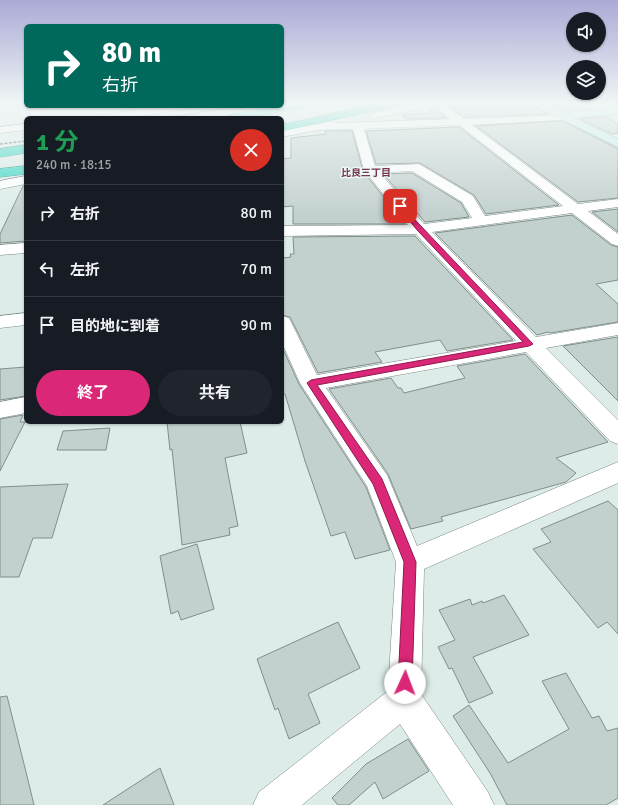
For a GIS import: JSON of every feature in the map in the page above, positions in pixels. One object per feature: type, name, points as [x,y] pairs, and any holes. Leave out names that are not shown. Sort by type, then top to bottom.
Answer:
[{"type":"highway","points":[[0,153],[24,149]]},
{"type":"highway","points":[[0,156],[24,153]]},
{"type":"highway","points":[[0,163],[24,160]]},
{"type":"highway","points":[[0,169],[24,166]]},
{"type":"highway","points":[[0,173],[24,170]]},
{"type":"street","points":[[362,141],[370,170],[420,229],[529,344],[618,434]]},
{"type":"street","points":[[487,141],[618,241]]},
{"type":"street","points":[[370,170],[414,168],[468,199],[481,221]]},
{"type":"street","points":[[0,185],[24,180]]},
{"type":"street","points":[[0,192],[24,191]]},
{"type":"street","points":[[284,231],[420,229],[618,203]]},
{"type":"street","points":[[0,250],[24,248]]},
{"type":"street","points":[[0,322],[24,319]]},
{"type":"street","points":[[284,326],[311,383],[378,482],[410,562],[404,699],[475,805]]},
{"type":"street","points":[[311,383],[618,329]]},
{"type":"street","points":[[0,410],[24,405]]},
{"type":"street","points":[[410,562],[618,472]]},
{"type":"street","points":[[272,805],[404,699]]},
{"type":"building","points":[[291,141],[355,141],[363,171],[405,224],[293,224],[293,206],[284,207],[284,159],[291,158]]},
{"type":"building","points":[[369,141],[476,141],[559,205],[486,214],[474,195],[420,163],[376,164]]},
{"type":"building","points":[[496,141],[601,141],[618,149],[618,198],[578,202]]},
{"type":"building","points":[[412,173],[461,203],[469,217],[425,222],[383,174]]},
{"type":"building","points":[[24,186],[24,241],[0,243],[0,234]]},
{"type":"building","points":[[618,209],[618,232],[592,212]]},
{"type":"building","points":[[572,215],[611,245],[618,247],[618,280],[596,284],[618,304],[618,322],[550,333],[548,332],[537,335],[435,233]]},
{"type":"building","points":[[415,236],[513,340],[447,351],[440,340],[375,352],[382,362],[318,373],[290,317],[284,316],[284,258],[291,257],[290,254],[294,254],[293,237]]},
{"type":"building","points":[[618,337],[618,401],[563,346]]},
{"type":"building","points":[[284,351],[299,384],[366,487],[390,550],[355,559],[345,532],[331,536],[305,461],[285,394]]},
{"type":"building","points":[[525,354],[608,442],[556,458],[576,473],[566,482],[441,517],[443,521],[411,529],[388,474],[329,389],[391,378],[398,388],[401,388],[404,393],[465,378],[457,366]]},
{"type":"building","points":[[24,367],[24,396],[0,400],[0,369]]},
{"type":"building","points":[[23,415],[20,422],[24,422],[24,424],[0,471],[0,419]]},
{"type":"building","points":[[167,424],[240,424],[247,453],[225,458],[238,526],[229,528],[230,535],[182,545],[172,449],[170,450]]},
{"type":"building","points":[[110,428],[106,450],[57,450],[63,431]]},
{"type":"building","points":[[68,484],[52,538],[33,538],[19,577],[0,577],[0,487]]},
{"type":"building","points":[[608,501],[618,510],[618,634],[607,622],[598,628],[533,549],[551,542],[541,529]]},
{"type":"building","points":[[197,544],[214,609],[181,620],[178,611],[171,614],[160,556]]},
{"type":"building","points":[[504,595],[529,635],[473,657],[493,693],[469,703],[452,668],[449,669],[438,647],[455,640],[439,610],[470,599],[472,605],[482,601],[483,603]]},
{"type":"building","points":[[338,622],[360,668],[308,694],[320,723],[289,739],[278,708],[275,710],[257,659]]},
{"type":"building","points":[[566,673],[592,718],[599,716],[607,731],[618,728],[618,798],[606,805],[507,805],[490,773],[453,716],[469,705],[508,763],[569,729],[542,681]]},
{"type":"building","points":[[7,696],[34,805],[0,805],[0,697]]},
{"type":"building","points":[[408,739],[429,771],[383,799],[375,782],[349,805],[338,805],[332,798],[366,764]]},
{"type":"building","points":[[160,768],[174,805],[103,805]]},
{"type":"railway","points":[[0,144],[24,141]]},
{"type":"district","name":"比良三丁目","points":[[366,173]]},
{"type":"route","points":[[400,206],[529,344],[311,383],[378,482],[410,562],[405,683]]}]
